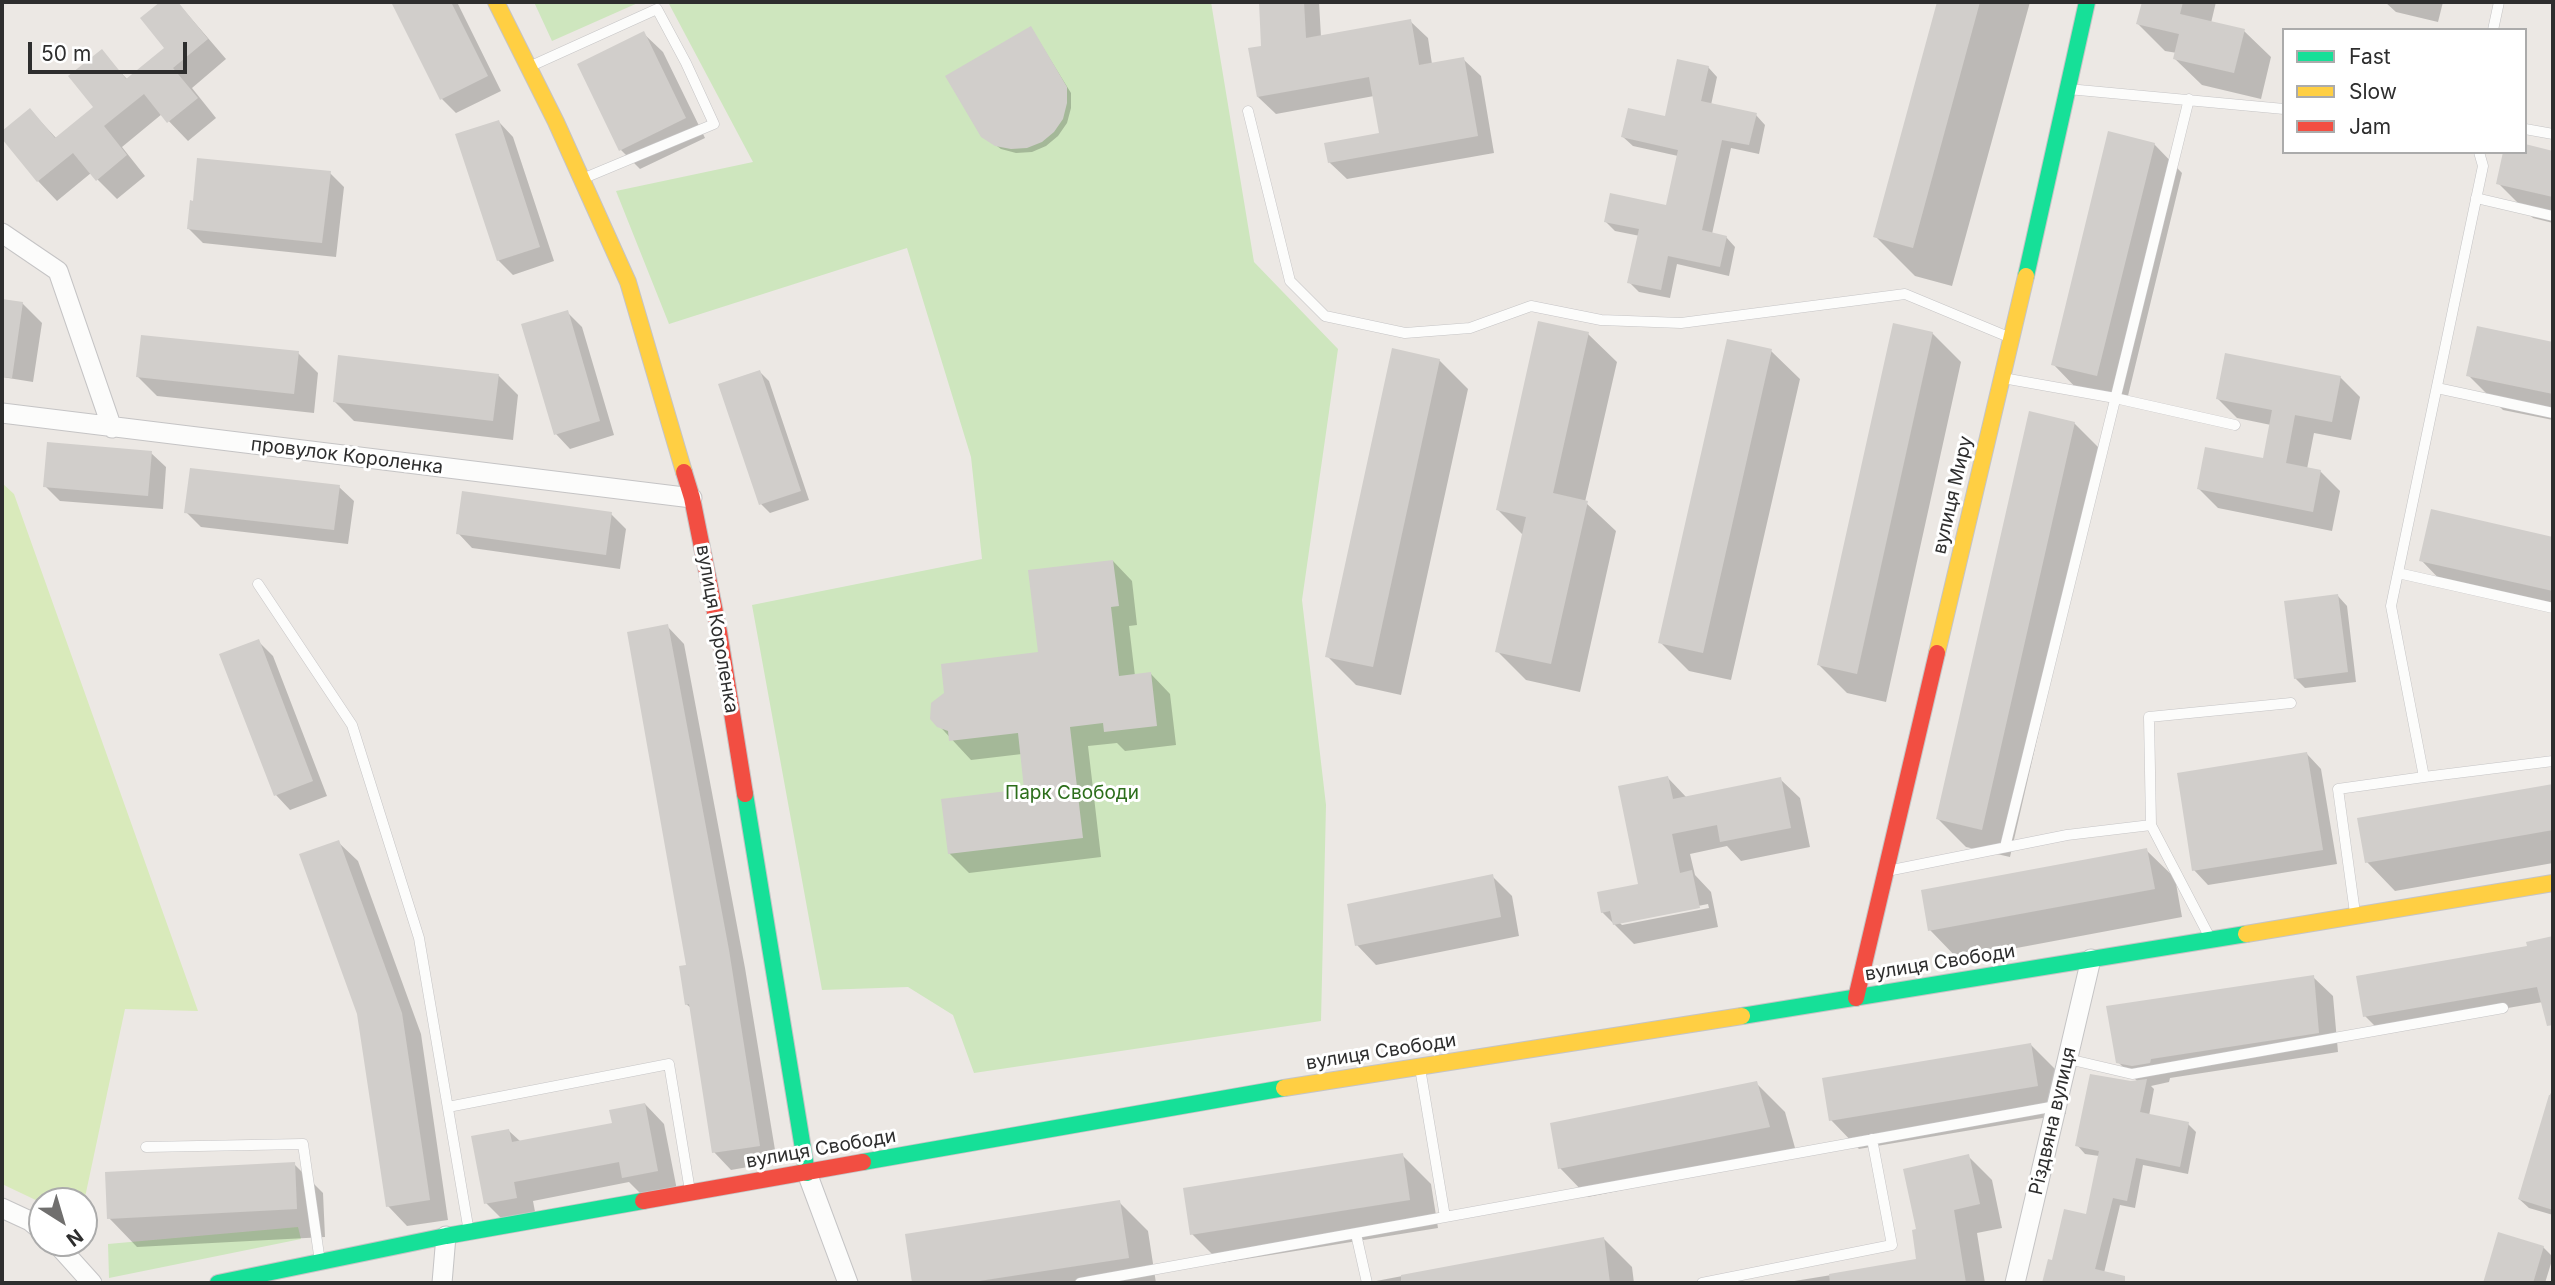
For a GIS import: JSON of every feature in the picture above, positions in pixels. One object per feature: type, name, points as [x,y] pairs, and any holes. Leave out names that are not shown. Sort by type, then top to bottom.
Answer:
[{"type":"main road","name":"вулиця Короленка","points":[[496,2],[582,179],[628,282],[692,498],[719,632],[807,1173]]},
{"type":"main road","name":"вулиця Миру","points":[[1856,998],[2012,338],[2087,2]]},
{"type":"main road","name":"вулиця Свободи","points":[[218,1283],[446,1236],[1164,1108],[2553,883]]},
{"type":"street","points":[[2,233],[58,271],[112,428]]},
{"type":"street","name":"провулок Короленка","points":[[2,413],[692,498]]},
{"type":"street","name":"Різдвяна вулиця","points":[[2015,1283],[2091,959]]},
{"type":"street","name":"вулиця Короленка","points":[[807,1173],[848,1283]]},
{"type":"street","points":[[2,1208],[28,1220]]},
{"type":"street","points":[[442,1283],[446,1236]]},
{"type":"street","points":[[69,1257],[92,1283]]},
{"type":"lane","points":[[2493,28],[2499,2]]},
{"type":"lane","points":[[528,67],[657,9],[685,63],[714,124],[582,179]]},
{"type":"lane","points":[[2067,89],[2282,109]]},
{"type":"lane","points":[[2005,847],[2189,99]]},
{"type":"lane","points":[[1248,111],[1290,281],[1325,316],[1405,332],[1470,328],[1531,306],[1601,320],[1681,323],[1905,294],[2012,338]]},
{"type":"lane","points":[[2527,129],[2553,134]]},
{"type":"lane","points":[[2424,777],[2391,606],[2483,166],[2480,154]]},
{"type":"lane","points":[[2476,198],[2553,216]]},
{"type":"lane","points":[[2002,378],[2116,398],[2235,425]]},
{"type":"lane","points":[[2437,388],[2553,413]]},
{"type":"lane","points":[[2398,572],[2553,608]]},
{"type":"lane","points":[[258,584],[352,725],[419,938],[469,1232]]},
{"type":"lane","points":[[2211,940],[2151,825],[2149,717],[2291,703]]},
{"type":"lane","points":[[2355,916],[2338,789],[2553,761]]},
{"type":"lane","points":[[1887,871],[2067,835],[2151,825]]},
{"type":"lane","points":[[2068,1059],[2132,1074],[2503,1008]]},
{"type":"lane","points":[[448,1107],[668,1064],[691,1194]]},
{"type":"lane","points":[[1420,1067],[1445,1217]]},
{"type":"lane","points":[[1080,1283],[2057,1106]]},
{"type":"lane","points":[[1702,1283],[1892,1245],[1872,1139]]},
{"type":"lane","points":[[146,1147],[303,1144],[320,1262]]},
{"type":"lane","points":[[1356,1234],[1367,1283]]},
{"type":"green space","points":[[534,2],[640,2],[552,41]]},
{"type":"green space","name":"Парк Свободи","points":[[668,2],[1211,2],[1254,262],[1338,349],[1302,600],[1326,805],[1321,1021],[974,1073],[953,1015],[908,987],[822,990],[752,605],[982,559],[971,457],[907,248],[669,324],[616,191],[753,162]]},
{"type":"green space","points":[[2,483],[14,494],[198,1011],[125,1009],[87,1187],[28,1187],[28,1196],[2,1184]]},
{"type":"green space","points":[[298,1227],[301,1239],[109,1278],[108,1244]]},
{"type":"building","points":[[160,2],[178,2],[208,39],[173,68],[198,98],[167,123],[144,94],[104,126],[127,155],[96,181],[73,153],[37,182],[2,139],[2,131],[30,108],[55,138],[93,107],[68,76],[102,49],[126,79],[164,48],[140,18]]},
{"type":"building","points":[[391,2],[451,2],[488,76],[440,100]]},
{"type":"building","points":[[1259,2],[1304,2],[1306,38],[1411,19],[1419,65],[1464,57],[1478,136],[1328,163],[1324,143],[1379,133],[1369,77],[1257,97],[1248,48],[1261,46]]},
{"type":"building","points":[[1937,2],[1980,2],[1913,248],[1873,237]]},
{"type":"building","points":[[2142,2],[2183,2],[2180,14],[2245,29],[2234,73],[2173,59],[2179,34],[2136,24]]},
{"type":"building","points":[[1031,26],[1067,87],[1063,119],[1054,132],[1042,142],[1027,148],[995,146],[981,137],[945,76]]},
{"type":"building","points":[[644,31],[686,118],[619,151],[577,64]]},
{"type":"building","points":[[1677,59],[1709,66],[1701,101],[1757,113],[1749,145],[1722,140],[1702,230],[1727,236],[1720,267],[1668,256],[1661,290],[1627,283],[1639,229],[1604,222],[1610,193],[1666,205],[1678,150],[1621,137],[1628,108],[1665,116]]},
{"type":"building","points":[[499,120],[540,247],[497,261],[455,134]]},
{"type":"building","points":[[2108,131],[2155,143],[2097,376],[2051,365]]},
{"type":"building","points":[[2527,144],[2553,151],[2553,197],[2496,184],[2503,154],[2527,154]]},
{"type":"building","points":[[197,158],[331,171],[322,243],[187,229]]},
{"type":"building","points":[[2,299],[23,302],[12,378],[2,377]]},
{"type":"building","points":[[568,310],[600,421],[554,435],[521,324]]},
{"type":"building","points":[[1538,321],[1589,332],[1553,493],[1588,501],[1551,664],[1495,652],[1526,517],[1496,510]]},
{"type":"building","points":[[1893,323],[1933,332],[1857,674],[1817,665]]},
{"type":"building","points":[[2477,326],[2553,342],[2553,394],[2466,376]]},
{"type":"building","points":[[141,335],[299,351],[294,394],[136,377]]},
{"type":"building","points":[[1727,339],[1772,349],[1703,653],[1658,643]]},
{"type":"building","points":[[1392,348],[1440,359],[1373,667],[1325,657]]},
{"type":"building","points":[[2225,353],[2341,376],[2332,422],[2295,415],[2286,463],[2321,470],[2313,512],[2197,489],[2205,447],[2263,458],[2272,410],[2216,399]]},
{"type":"building","points":[[338,355],[499,374],[493,421],[333,402]]},
{"type":"building","points":[[760,370],[801,491],[759,505],[718,384]]},
{"type":"building","points":[[2029,411],[2075,422],[1982,830],[1936,819]]},
{"type":"building","points":[[47,442],[152,451],[148,496],[43,487]]},
{"type":"building","points":[[190,468],[340,485],[334,530],[184,513]]},
{"type":"building","points":[[462,491],[612,512],[606,555],[456,534]]},
{"type":"building","points":[[2431,509],[2553,537],[2553,591],[2419,561]]},
{"type":"building","points":[[1113,560],[1119,606],[1111,607],[1119,676],[1151,672],[1157,726],[1104,732],[1103,723],[1070,727],[1083,838],[948,854],[941,799],[1024,789],[1018,733],[949,741],[948,731],[937,727],[930,719],[931,703],[944,693],[941,664],[1038,652],[1028,570]]},
{"type":"building","points":[[2338,594],[2348,672],[2294,679],[2284,601]]},
{"type":"building","points":[[668,624],[729,950],[760,1146],[712,1153],[689,1004],[685,1005],[679,966],[686,965],[627,632]]},
{"type":"building","points":[[259,639],[313,781],[274,796],[219,654]]},
{"type":"building","points":[[2307,752],[2323,850],[2192,871],[2177,773]]},
{"type":"building","points":[[1668,776],[1673,799],[1781,777],[1791,828],[1720,842],[1717,825],[1672,834],[1680,873],[1692,870],[1700,908],[1613,925],[1610,911],[1601,913],[1597,892],[1638,884],[1618,786]]},
{"type":"building","points":[[2553,784],[2553,830],[2365,863],[2357,818]]},
{"type":"building","points":[[339,840],[402,1013],[430,1200],[386,1207],[357,1014],[299,854]]},
{"type":"building","points":[[2147,848],[2155,889],[1928,931],[1921,890]]},
{"type":"building","points":[[1493,874],[1501,917],[1355,946],[1347,904]]},
{"type":"building","points":[[2553,936],[2553,1025],[2547,1026],[2537,987],[2363,1017],[2356,976],[2527,946],[2526,942]]},
{"type":"building","points":[[2314,975],[2319,1033],[2151,1059],[2150,1063],[2132,1066],[2116,1063],[2106,1006]]},
{"type":"building","points":[[2031,1043],[2038,1086],[1829,1121],[1822,1078]]},
{"type":"building","points":[[2090,1074],[2131,1081],[2147,1079],[2140,1112],[2189,1122],[2180,1167],[2136,1158],[2127,1201],[2113,1198],[2095,1269],[2125,1276],[2125,1283],[2042,1283],[2048,1259],[2052,1260],[2064,1209],[2086,1214],[2099,1151],[2075,1146]]},
{"type":"building","points":[[1757,1081],[1770,1127],[1558,1169],[1550,1123]]},
{"type":"building","points":[[2549,1095],[2553,1095],[2553,1210],[2518,1199]]},
{"type":"building","points":[[645,1103],[658,1171],[622,1178],[619,1162],[514,1182],[517,1198],[484,1204],[471,1136],[509,1129],[512,1142],[612,1123],[609,1110]]},
{"type":"building","points":[[1403,1153],[1410,1200],[1190,1235],[1183,1188]]},
{"type":"building","points":[[1969,1154],[1980,1204],[1954,1210],[1966,1283],[1830,1283],[1829,1274],[1916,1259],[1912,1230],[1916,1229],[1903,1169]]},
{"type":"building","points":[[295,1162],[297,1209],[107,1219],[105,1172]]},
{"type":"building","points":[[1120,1200],[1129,1258],[966,1283],[912,1283],[905,1234]]},
{"type":"building","points":[[2498,1232],[2544,1246],[2533,1283],[2483,1283]]},
{"type":"building","points":[[1604,1237],[1610,1283],[1401,1283],[1401,1275]]},
{"type":"traffic: fast","points":[[2026,276],[2087,2]]},
{"type":"traffic: fast","points":[[745,794],[807,1173]]},
{"type":"traffic: fast","points":[[1742,1016],[2246,934]]},
{"type":"traffic: fast","points":[[863,1162],[1284,1088]]},
{"type":"traffic: fast","points":[[218,1283],[446,1236],[643,1201]]},
{"type":"traffic: slow","points":[[496,2],[556,122],[628,282],[684,472]]},
{"type":"traffic: slow","points":[[1937,653],[2026,276]]},
{"type":"traffic: slow","points":[[2246,934],[2553,883]]},
{"type":"traffic: slow","points":[[1284,1088],[1742,1016]]},
{"type":"traffic: jam","points":[[684,472],[692,498],[719,632],[745,794]]},
{"type":"traffic: jam","points":[[1856,998],[1937,653]]},
{"type":"traffic: jam","points":[[643,1201],[863,1162]]}]
